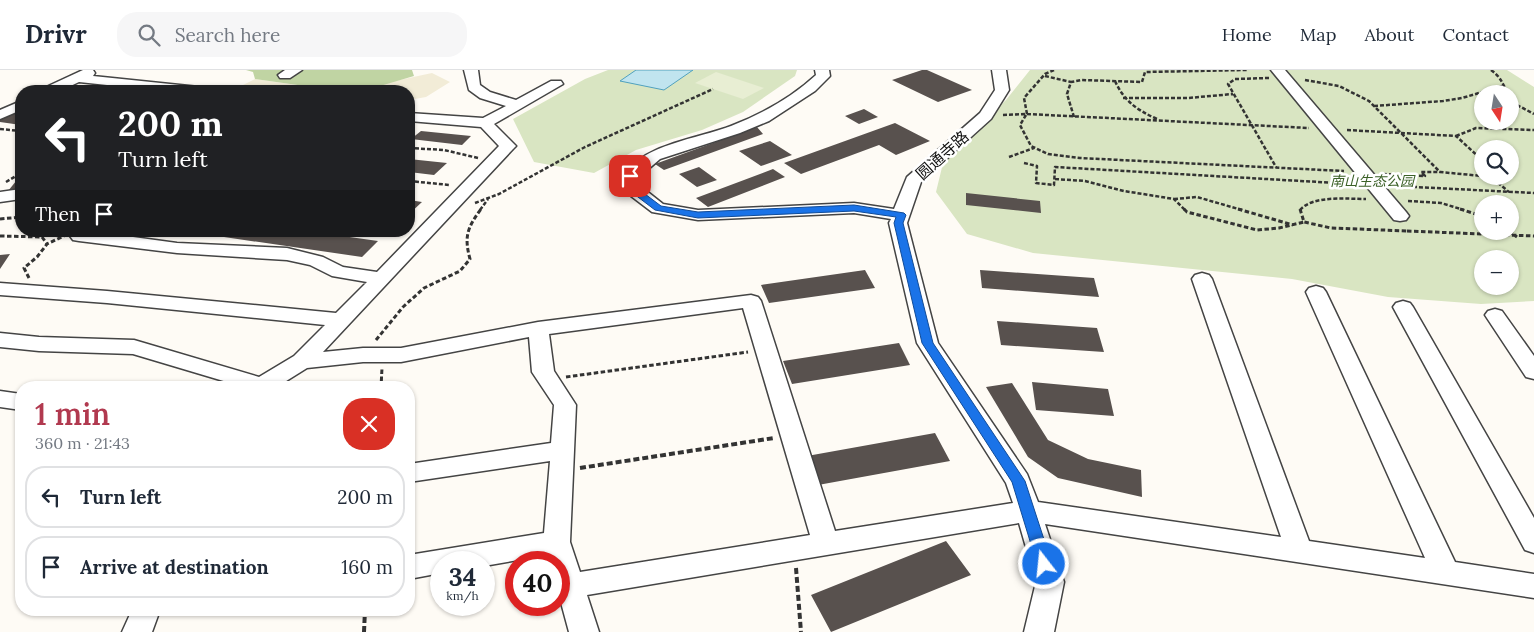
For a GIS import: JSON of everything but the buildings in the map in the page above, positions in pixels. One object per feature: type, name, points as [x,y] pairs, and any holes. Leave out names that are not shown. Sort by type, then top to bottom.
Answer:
[{"type":"street","points":[[62,85],[92,70]]},
{"type":"street","points":[[470,70],[474,86],[485,95],[518,105]]},
{"type":"street","points":[[822,70],[823,76],[810,88],[764,118],[735,130],[654,156],[630,176],[637,192],[658,208],[698,215],[854,208],[901,215]]},
{"type":"street","name":"圆通寺路","points":[[999,70],[1002,90],[986,116],[913,180],[898,223],[928,343],[1018,481],[1050,582],[1039,632]]},
{"type":"street","points":[[1282,74],[1400,216]]},
{"type":"street","points":[[77,78],[143,85]]},
{"type":"street","points":[[415,117],[485,123],[556,84]]},
{"type":"street","points":[[0,115],[15,108]]},
{"type":"street","points":[[265,381],[302,362],[430,228],[471,196],[488,167],[508,146],[485,123]]},
{"type":"street","points":[[0,197],[15,195]]},
{"type":"street","points":[[415,226],[430,228]]},
{"type":"street","points":[[85,237],[177,248],[287,254],[316,261],[339,272],[382,278]]},
{"type":"street","points":[[1202,279],[1299,551]]},
{"type":"street","points":[[0,289],[342,320]]},
{"type":"street","points":[[1316,292],[1446,573]]},
{"type":"street","points":[[302,362],[363,355],[401,355],[538,329],[751,301],[826,544]]},
{"type":"street","points":[[1403,307],[1534,542]]},
{"type":"street","points":[[1495,315],[1534,372]]},
{"type":"street","points":[[538,329],[543,372],[565,405],[557,542],[560,551]]},
{"type":"street","points":[[0,340],[39,344],[134,347],[239,381]]},
{"type":"street","points":[[0,399],[15,401]]},
{"type":"street","points":[[415,473],[562,461]]},
{"type":"street","points":[[584,632],[570,586],[1028,511],[1534,586]]},
{"type":"street","points":[[415,566],[557,542]]},
{"type":"street","points":[[137,632],[144,616]]},
{"type":"path","points":[[1054,70],[1044,76],[1024,98],[1027,114],[1020,125],[1031,146],[1048,154],[1080,158],[1424,176],[1421,172],[1474,175]]},
{"type":"path","points":[[1044,76],[1071,82],[1082,80],[1142,82],[1145,72],[1247,70]]},
{"type":"path","points":[[1491,70],[1501,78],[1503,85]]},
{"type":"path","points":[[1276,168],[1228,84],[1235,79],[1282,74],[1322,81],[1357,93],[1374,106],[1440,172]]},
{"type":"path","points":[[1115,81],[1123,98],[1135,108],[1161,121]]},
{"type":"path","points":[[1071,82],[1067,94],[1074,116]]},
{"type":"path","points":[[363,355],[403,307],[424,288],[460,271],[470,258],[465,241],[474,218],[488,198],[585,147],[713,89]]},
{"type":"path","points":[[1123,98],[1188,98],[1233,94]]},
{"type":"path","points":[[1374,106],[1443,102],[1474,94]]},
{"type":"path","points":[[1519,106],[1534,114]]},
{"type":"path","points":[[986,116],[1027,114],[1456,136],[1476,128],[1534,130]]},
{"type":"path","points":[[0,129],[15,131]]},
{"type":"path","points":[[1456,136],[1474,153]]},
{"type":"path","points":[[1009,157],[1034,147]]},
{"type":"path","points":[[415,148],[444,150],[475,156],[488,167]]},
{"type":"path","points":[[1024,163],[1037,166],[1036,183],[1054,185],[1055,168],[1534,194]]},
{"type":"path","points":[[1055,179],[1084,181],[1132,192],[1174,198],[1196,197],[1293,225]]},
{"type":"path","points":[[415,182],[471,196],[488,198]]},
{"type":"path","points":[[1502,185],[1509,192]]},
{"type":"path","points":[[1174,198],[1186,212],[1249,228],[1265,230],[1304,222]]},
{"type":"path","points":[[1400,216],[1408,231],[1474,233]]},
{"type":"path","points":[[0,219],[15,218]]},
{"type":"path","points":[[0,236],[15,236]]},
{"type":"path","points":[[1519,237],[1534,236]]},
{"type":"path","points":[[42,237],[47,244]]},
{"type":"path","points":[[40,292],[39,287],[29,279],[24,268],[37,257],[47,244],[60,237]]},
{"type":"path","points":[[547,380],[766,349]]},
{"type":"path","points":[[562,461],[792,435]]},
{"type":"path","points":[[795,549],[801,632]]},
{"type":"path","points":[[364,632],[365,616]]},
{"type":"shaded area","points":[[432,73],[450,82],[426,97],[415,99],[415,85],[381,85]]},
{"type":"shaded area","points":[[255,79],[297,85],[243,85]]},
{"type":"green space","points":[[246,70],[412,70],[414,76],[383,85],[298,85],[255,79],[253,72]]},
{"type":"green space","points":[[608,70],[797,70],[795,76],[743,112],[702,130],[636,150],[594,173],[534,162],[513,119],[585,79]]},
{"type":"green space","name":"南山生态公园","points":[[1030,70],[1507,70],[1534,87],[1534,301],[1481,304],[1388,297],[1292,279],[1033,253],[967,234],[936,192],[944,159],[1006,100]]},
{"type":"green space","points":[[716,72],[764,88],[743,99],[695,83]]},
{"type":"water","points":[[636,70],[693,70],[664,90],[620,81]]},
{"type":"route","points":[[630,176],[637,192],[658,208],[698,215],[854,208],[901,215],[898,223],[928,343],[1018,481],[1044,564]]}]
